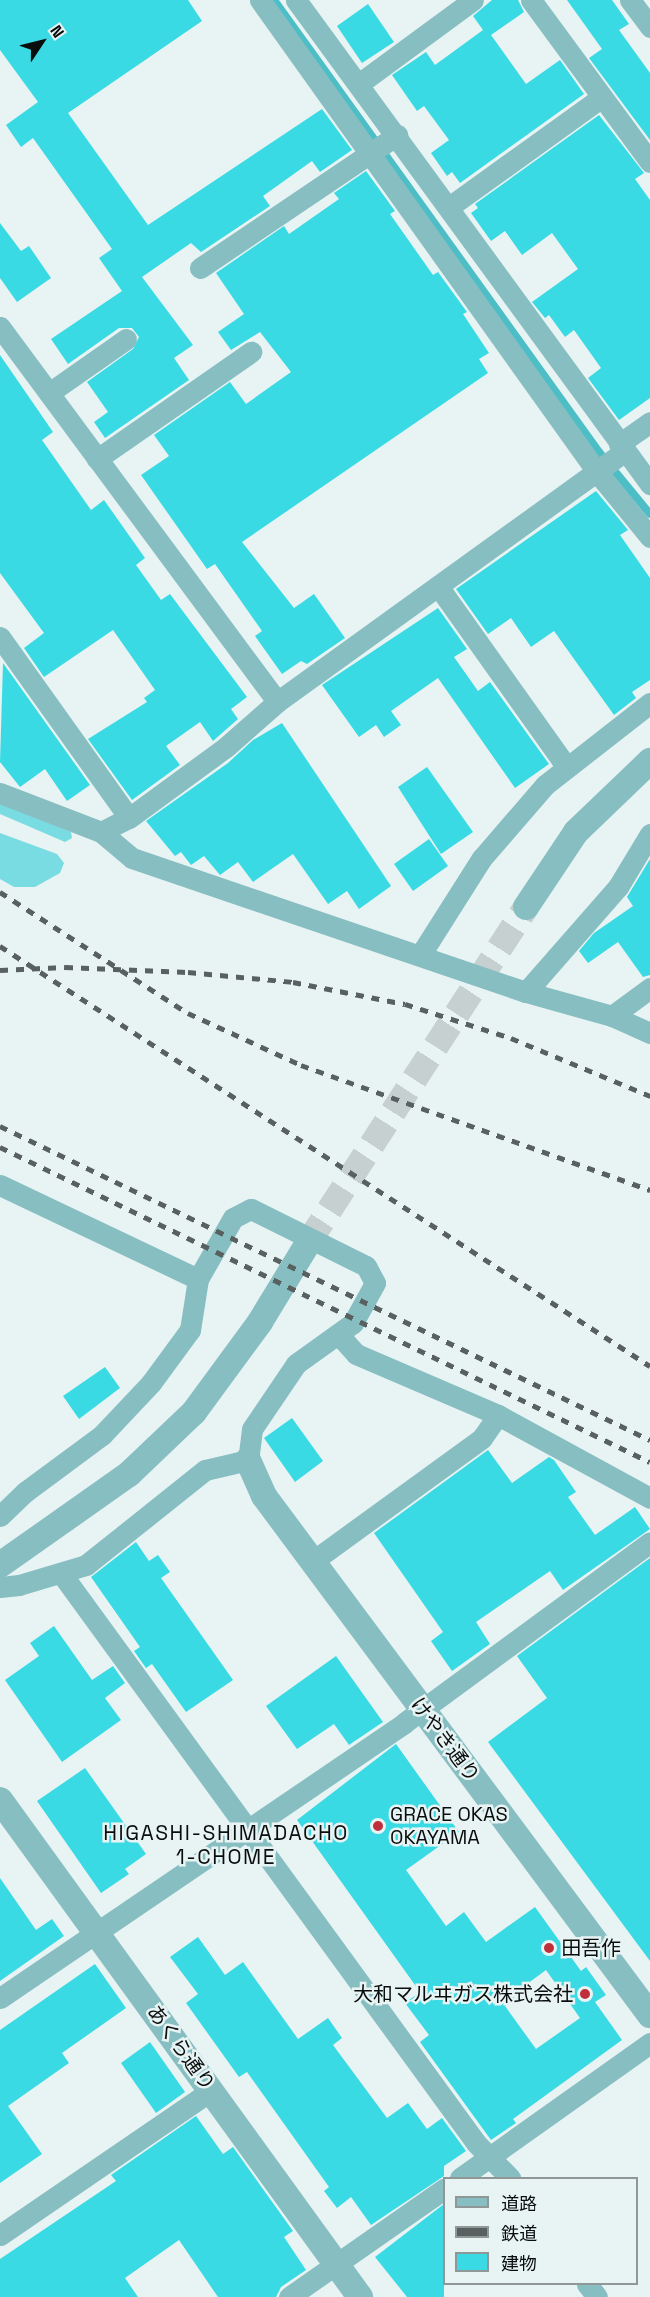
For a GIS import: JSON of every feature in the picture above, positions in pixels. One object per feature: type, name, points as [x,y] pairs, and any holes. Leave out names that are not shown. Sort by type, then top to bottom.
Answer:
[{"type":"street","points":[[260,0],[382,145],[611,459],[650,484]]},
{"type":"street","points":[[296,0],[360,83],[382,145],[449,207],[611,459],[650,537]]},
{"type":"street","points":[[360,83],[473,0]]},
{"type":"street","points":[[531,0],[650,162]]},
{"type":"street","points":[[630,0],[650,27]]},
{"type":"street","points":[[449,207],[602,97]]},
{"type":"street","points":[[201,268],[382,145]]},
{"type":"street","points":[[0,327],[277,702]]},
{"type":"street","points":[[49,393],[126,339]]},
{"type":"street","points":[[97,459],[251,352]]},
{"type":"street","points":[[101,832],[129,818],[226,747],[277,702],[611,459],[650,422]]},
{"type":"street","points":[[438,586],[566,766]]},
{"type":"street","points":[[0,637],[129,818]]},
{"type":"street","points":[[421,954],[482,858],[545,785],[566,766],[650,703]]},
{"type":"street","points":[[526,907],[576,832],[650,761]]},
{"type":"street","points":[[0,793],[101,832],[132,858],[421,954],[526,992],[612,1016],[650,1033]]},
{"type":"street","points":[[526,992],[618,887],[650,834]]},
{"type":"street","points":[[612,1016],[650,988]]},
{"type":"street","points":[[0,1185],[198,1279]]},
{"type":"street","points":[[0,1516],[25,1492],[102,1435],[151,1383],[190,1330],[198,1279],[233,1218],[251,1209],[366,1266],[375,1283],[353,1323],[296,1364],[252,1429],[248,1460],[205,1470],[86,1566],[61,1574],[0,1587]]},
{"type":"street","points":[[0,1564],[129,1474],[194,1412],[260,1322],[308,1243]]},
{"type":"street","points":[[338,1334],[356,1354],[498,1415],[650,1498]]},
{"type":"street","points":[[313,1562],[482,1438],[498,1415]]},
{"type":"street","name":"けやき通り","points":[[248,1460],[264,1496],[650,2015]]},
{"type":"street","points":[[0,1998],[422,1710],[650,1542]]},
{"type":"street","points":[[61,1574],[245,1829],[491,2157],[509,2177]]},
{"type":"street","name":"あくら通り","points":[[0,1800],[360,2297]]},
{"type":"street","points":[[461,2177],[650,2043]]},
{"type":"street","points":[[0,2235],[212,2090]]},
{"type":"street","points":[[289,2297],[443,2190]]},
{"type":"shaded area","points":[[0,801],[71,832],[72,838],[65,842],[0,814]]},
{"type":"shaded area","points":[[0,833],[57,854],[64,863],[60,873],[35,887],[14,887],[0,879]]},
{"type":"building","points":[[0,0],[188,0],[202,21],[68,113],[148,225],[322,109],[352,150],[320,172],[312,161],[263,196],[270,206],[201,252],[191,243],[142,277],[193,345],[174,358],[189,380],[105,438],[94,422],[108,412],[87,382],[133,349],[139,337],[132,328],[119,328],[68,364],[51,339],[122,291],[99,258],[112,249],[33,138],[21,147],[6,125],[38,102],[0,50]]},
{"type":"building","points":[[492,0],[518,0],[524,12],[491,35],[526,84],[560,60],[584,94],[460,183],[452,172],[447,176],[431,153],[449,140],[424,106],[417,111],[392,75],[426,52],[435,65],[483,30],[473,16]]},
{"type":"building","points":[[567,0],[612,0],[629,24],[619,30],[650,73],[650,140],[589,58],[602,49]]},
{"type":"building","points":[[368,4],[394,42],[362,63],[337,26]]},
{"type":"building","points":[[599,115],[644,173],[635,179],[650,200],[650,398],[619,420],[588,378],[601,368],[574,330],[565,337],[549,315],[545,318],[532,302],[578,269],[552,233],[522,255],[505,231],[491,241],[471,213],[478,208],[475,204]]},
{"type":"building","points":[[366,171],[395,211],[390,214],[433,275],[438,272],[467,312],[463,314],[489,353],[479,359],[488,373],[242,542],[294,608],[314,594],[345,638],[307,664],[301,661],[282,674],[255,636],[262,631],[215,564],[207,569],[141,475],[169,456],[154,435],[230,382],[246,404],[291,372],[260,332],[231,350],[218,332],[244,314],[216,273],[284,226],[289,234],[339,199],[334,193]]},
{"type":"building","points":[[0,223],[21,251],[29,246],[51,278],[17,302],[0,278]]},
{"type":"building","points":[[0,355],[53,432],[42,440],[91,510],[104,500],[145,558],[136,565],[161,600],[170,594],[247,697],[231,709],[238,719],[213,741],[200,722],[166,746],[180,765],[132,800],[88,739],[147,702],[144,698],[155,690],[113,630],[44,677],[24,648],[44,633],[0,573]]},
{"type":"building","points":[[596,491],[628,530],[620,535],[650,578],[650,680],[632,692],[636,698],[614,715],[554,631],[531,647],[511,618],[488,634],[456,589]]},
{"type":"building","points":[[438,608],[467,649],[454,657],[478,691],[490,682],[549,764],[515,788],[438,678],[391,711],[401,725],[384,737],[376,725],[359,737],[322,685]]},
{"type":"building","points":[[3,663],[90,785],[67,801],[45,769],[20,787],[0,762]]},
{"type":"building","points":[[282,723],[391,886],[359,909],[347,891],[328,904],[293,854],[253,882],[238,862],[220,875],[204,856],[191,865],[181,852],[175,856],[146,821],[228,763],[253,740]]},
{"type":"building","points":[[427,767],[473,832],[441,854],[398,787]]},
{"type":"building","points":[[429,839],[448,866],[413,891],[394,864]]},
{"type":"building","points":[[650,859],[650,975],[643,977],[618,942],[588,963],[579,951],[594,933],[633,906],[627,897]]},
{"type":"building","points":[[105,1367],[120,1388],[79,1419],[63,1396]]},
{"type":"building","points":[[292,1418],[323,1461],[295,1482],[264,1438]]},
{"type":"building","points":[[488,1450],[512,1483],[549,1457],[554,1460],[576,1492],[568,1497],[595,1535],[635,1507],[650,1529],[563,1590],[550,1571],[476,1622],[490,1644],[452,1671],[431,1641],[443,1632],[374,1533]]},
{"type":"building","points":[[136,1542],[149,1561],[158,1555],[170,1572],[161,1578],[233,1680],[186,1712],[152,1664],[146,1668],[134,1651],[140,1647],[91,1577]]},
{"type":"building","points":[[650,1558],[650,1961],[488,1742],[547,1698],[517,1656]]},
{"type":"building","points":[[54,1626],[92,1680],[113,1666],[125,1683],[105,1698],[121,1720],[62,1762],[5,1680],[39,1656],[30,1643]]},
{"type":"building","points":[[336,1656],[383,1722],[349,1745],[334,1724],[297,1749],[266,1706]]},
{"type":"building","points":[[396,1744],[459,1832],[406,1870],[446,1926],[464,1912],[486,1942],[535,1907],[581,1971],[586,1967],[606,1995],[595,2002],[622,2040],[513,2119],[516,2123],[491,2140],[420,2042],[429,2035],[405,2003],[420,1992],[297,1820]],"holes":[[[546,1970],[580,2018],[536,2049],[505,2006],[515,1999],[512,1995]]]},
{"type":"building","points":[[85,1768],[146,1854],[125,1869],[129,1874],[101,1893],[37,1801]]},
{"type":"building","points":[[0,1878],[36,1930],[52,1919],[64,1936],[0,1981]]},
{"type":"building","points":[[198,1937],[225,1975],[243,1962],[298,2039],[328,2018],[342,2038],[333,2045],[387,2118],[408,2103],[427,2129],[442,2118],[466,2151],[444,2166],[444,2176],[371,2225],[351,2197],[337,2208],[324,2191],[329,2187],[247,2072],[239,2077],[186,2003],[198,1994],[170,1957]]},
{"type":"building","points":[[95,1964],[126,2008],[62,2053],[69,2063],[8,2106],[42,2154],[0,2183],[0,2030]]},
{"type":"building","points":[[150,2042],[185,2092],[156,2113],[121,2063]]},
{"type":"building","points":[[196,2116],[223,2154],[233,2147],[293,2231],[284,2237],[306,2270],[281,2287],[276,2297],[218,2297],[179,2240],[125,2278],[138,2297],[0,2297],[0,2259],[116,2181],[111,2175]]},
{"type":"building","points":[[443,2205],[444,2297],[407,2297],[375,2257]]},
{"type":"waterway","points":[[274,0],[599,452],[650,514]]},
{"type":"tunnel","points":[[308,1243],[526,907]]},
{"type":"railway","points":[[0,892],[188,1013],[301,1065],[650,1190]]},
{"type":"railway","points":[[0,946],[650,1366]]},
{"type":"railway","points":[[0,970],[65,967],[188,972],[293,982],[405,1004],[511,1038],[650,1096]]},
{"type":"railway","points":[[0,1126],[650,1440]]},
{"type":"railway","points":[[0,1147],[650,1462]]},
{"type":"place","name":"GRACE OKAS OKAYAMA","points":[[378,1826]]},
{"type":"place","name":"田吾作","points":[[549,1948]]},
{"type":"place","name":"大和マルヰガス株式会社","points":[[585,1994]]},
{"type":"district","name":"HIGASHI-SHIMADACHO 1-CHOME","points":[[226,1845]]}]
